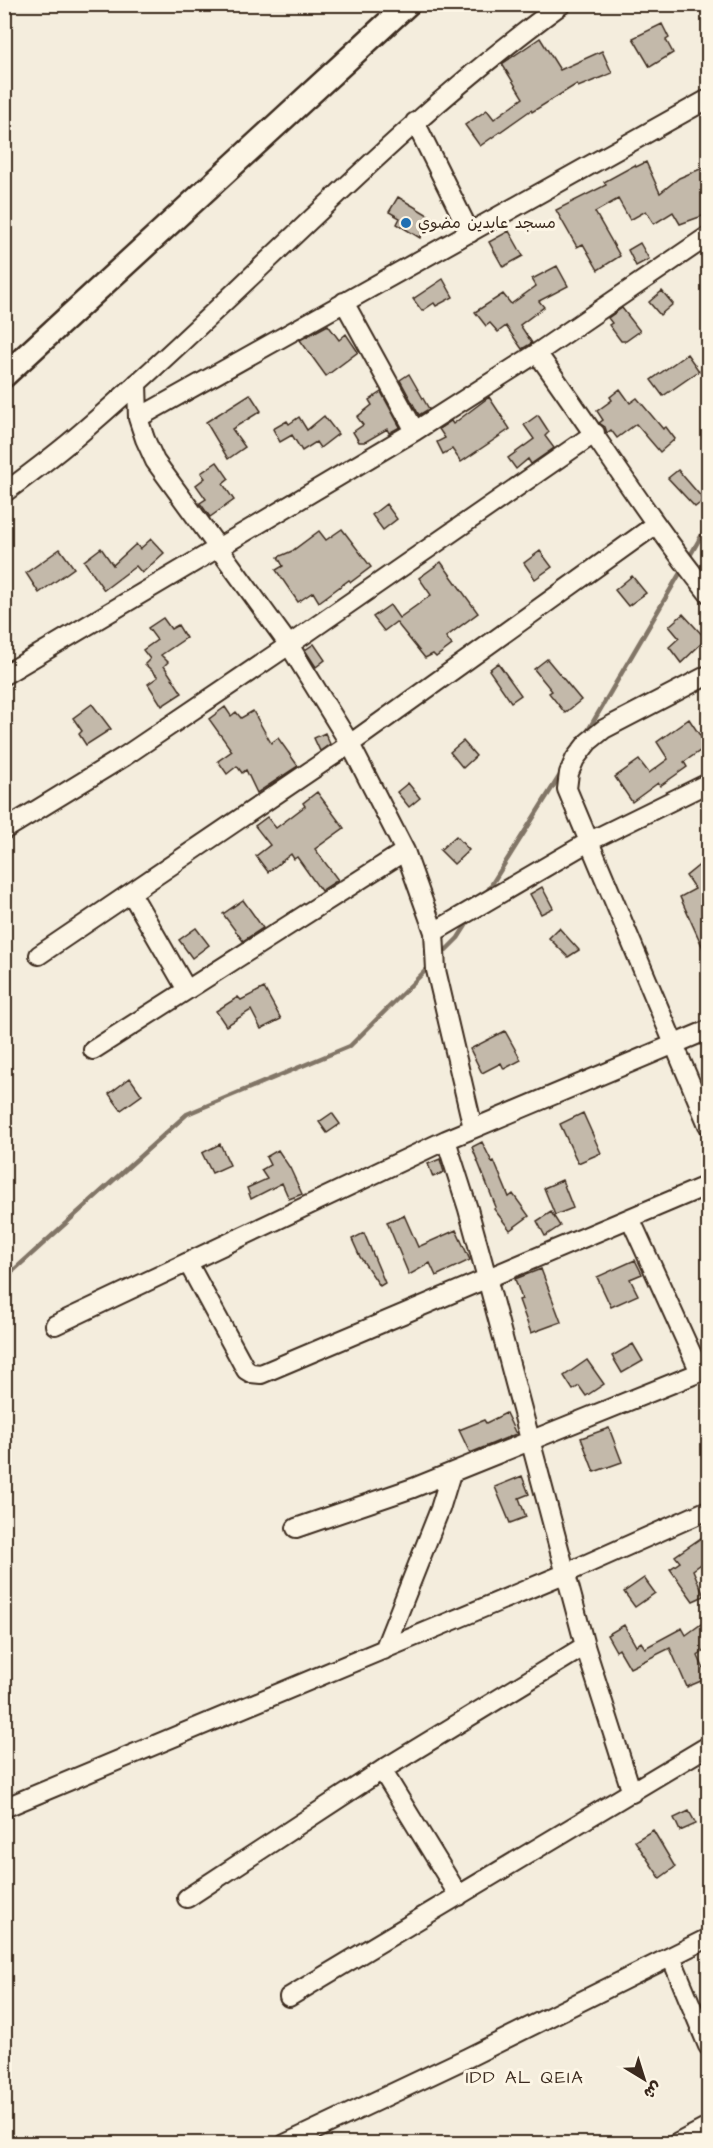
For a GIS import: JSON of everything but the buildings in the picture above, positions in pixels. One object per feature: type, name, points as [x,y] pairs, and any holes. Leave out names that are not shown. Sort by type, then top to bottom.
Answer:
[{"type":"street","points":[[4,376],[408,4]]},
{"type":"street","points":[[4,493],[82,432],[137,383],[415,122],[507,45],[562,4]]},
{"type":"street","points":[[138,418],[708,99]]},
{"type":"street","points":[[415,122],[470,233]]},
{"type":"street","points":[[4,675],[415,431],[537,352],[708,236]]},
{"type":"street","points":[[344,302],[415,431]]},
{"type":"street","points":[[537,352],[595,433],[655,525],[708,593]]},
{"type":"street","points":[[137,383],[138,418],[155,461],[290,645],[350,744],[405,852],[434,932],[436,970],[473,1128]]},
{"type":"street","points":[[4,830],[125,756],[290,645],[595,433]]},
{"type":"street","points":[[39,955],[350,744],[655,525]]},
{"type":"street","points":[[708,675],[604,729],[588,742],[575,759],[569,773],[567,789],[708,1125]]},
{"type":"street","points":[[434,932],[590,841],[708,783]]},
{"type":"street","points":[[93,1050],[405,852]]},
{"type":"street","points":[[131,893],[187,990]]},
{"type":"street","points":[[55,1325],[446,1140],[708,1030]]},
{"type":"street","points":[[446,1140],[487,1278],[564,1574],[632,1793]]},
{"type":"street","points":[[188,1263],[246,1370],[261,1374],[708,1185]]},
{"type":"street","points":[[296,1528],[451,1473],[704,1370],[630,1218]]},
{"type":"street","points":[[384,1650],[432,1530],[451,1473]]},
{"type":"street","points":[[4,1808],[564,1574],[708,1510]]},
{"type":"street","points":[[188,1898],[382,1770],[585,1646]]},
{"type":"street","points":[[289,1997],[708,1746]]},
{"type":"street","points":[[382,1770],[459,1896]]},
{"type":"street","points":[[285,2144],[467,2058],[708,1938]]},
{"type":"street","points":[[671,1957],[708,2046]]},
{"type":"street","points":[[676,2144],[708,2127]]},
{"type":"waterway","points":[[687,561],[708,524]]},
{"type":"waterway","points":[[586,734],[683,568]]},
{"type":"waterway","points":[[485,895],[562,772]]},
{"type":"waterway","points":[[441,955],[458,938],[470,919]]},
{"type":"waterway","points":[[4,1279],[187,1114],[350,1046],[431,965]]},
{"type":"place","name":"مسجد عابدين مضوي","points":[[406,223]]},
{"type":"district","name":"IDD AL QEIA","points":[[525,2077]]}]
